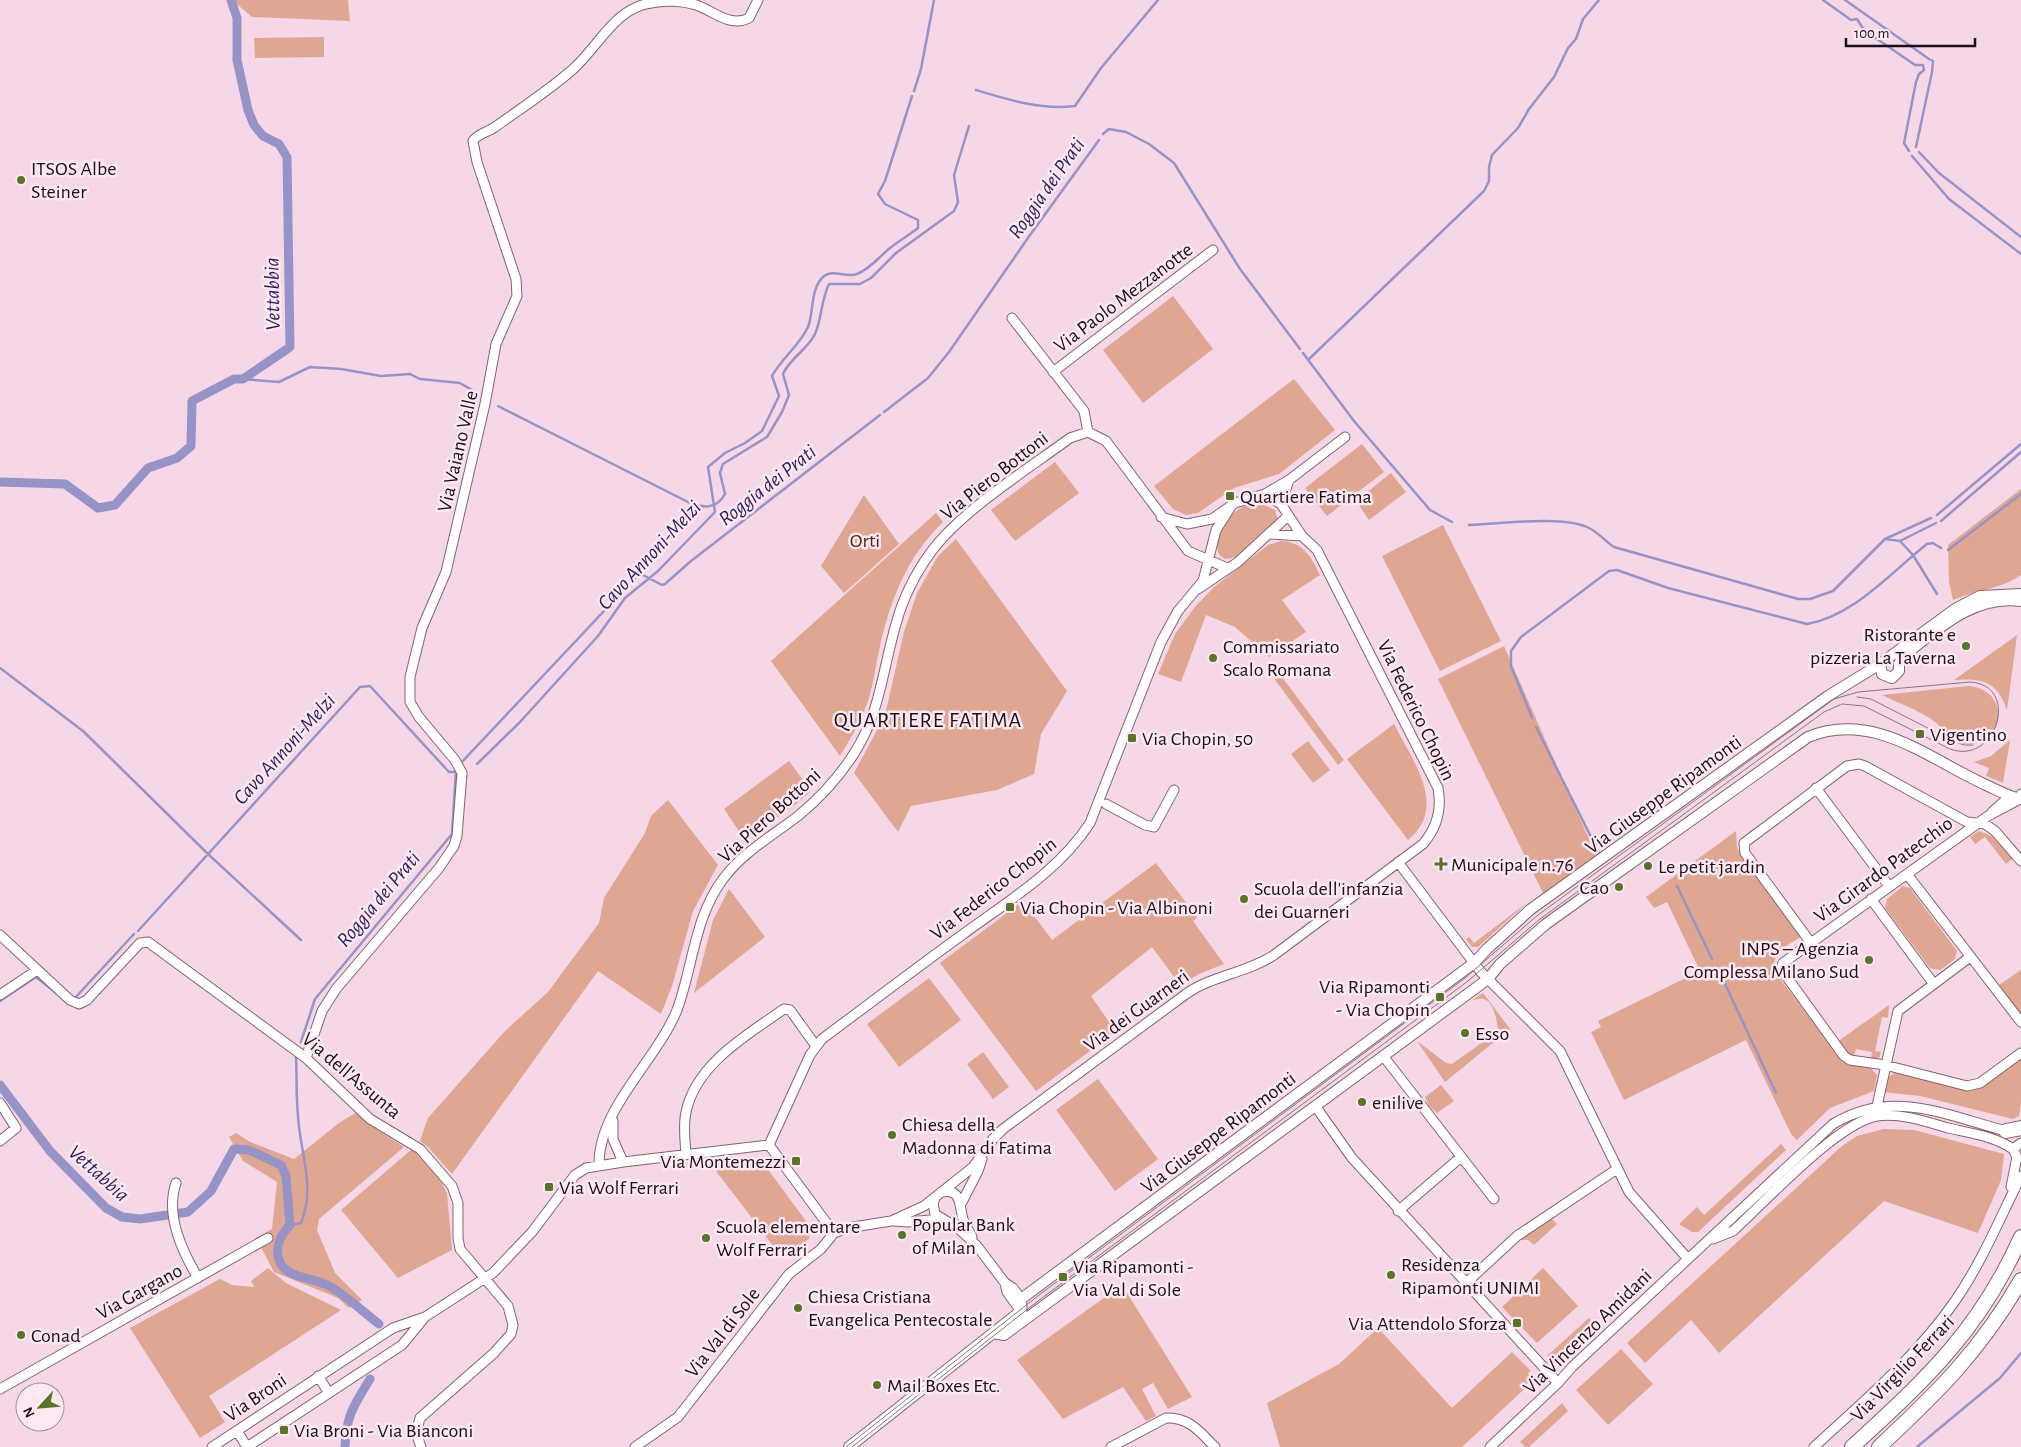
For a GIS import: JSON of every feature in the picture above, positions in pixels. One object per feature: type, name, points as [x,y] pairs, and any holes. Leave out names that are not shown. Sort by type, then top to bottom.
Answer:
[{"type":"main road","points":[[2006,1131],[2021,1128]]},
{"type":"main road","name":"Via Virgilio Ferrari","points":[[1852,1447],[1952,1350],[1998,1283],[2021,1237]]},
{"type":"main road","name":"Via Virgilio Ferrari","points":[[1879,1447],[1950,1379],[1970,1357],[1993,1326],[2021,1280]]},
{"type":"street","name":"Via Vaiano Valle","points":[[306,1058],[320,1016],[336,989],[439,868],[454,846],[457,836],[462,773],[455,760],[419,717],[410,702],[410,677],[422,628],[446,572],[486,399],[496,344],[517,296],[518,287],[474,152],[472,143],[474,138],[495,127],[571,70],[586,56],[615,21],[629,10],[651,2],[666,1],[695,5],[730,21],[739,22],[749,18],[758,0]]},
{"type":"street","name":"Via Paolo Mezzanotte","points":[[1053,372],[1213,250]]},
{"type":"street","points":[[1012,318],[1084,411],[1088,432],[1106,441],[1188,552],[1208,556],[1216,564],[1227,568]]},
{"type":"street","name":"Via Piero Bottoni","points":[[599,1165],[599,1150],[612,1118],[676,1012],[698,930],[712,896],[723,880],[745,856],[811,805],[838,775],[856,751],[872,718],[895,626],[905,596],[932,551],[955,527],[982,504],[1070,438],[1088,432]]},
{"type":"street","points":[[1161,517],[1187,524],[1212,519],[1232,505],[1244,499],[1265,494],[1289,480],[1344,436]]},
{"type":"street","points":[[1281,504],[1289,480]]},
{"type":"street","points":[[1265,494],[1281,504],[1288,516]]},
{"type":"street","name":"Via Federico Chopin","points":[[769,1145],[816,1046],[822,1038],[1060,862],[1078,840],[1090,823],[1165,632],[1178,611],[1203,581],[1216,530],[1232,505]]},
{"type":"street","name":"Via Federico Chopin","points":[[1198,589],[1238,562],[1288,516],[1302,536],[1312,544],[1322,558],[1438,788],[1440,807],[1434,829],[1423,844],[1398,862]]},
{"type":"street","points":[[1270,534],[1302,536]]},
{"type":"street","name":"Via Giuseppe Ripamonti","points":[[1021,1299],[1474,963],[1487,948],[1531,909],[1828,696],[1880,664],[1931,626],[1972,599],[1990,594],[2021,594]]},
{"type":"street","points":[[1880,664],[1882,674],[1892,678],[1899,671],[1898,664],[1902,656],[1959,615],[1988,603],[2021,601]]},
{"type":"street","name":"Via Giuseppe Ripamonti","points":[[993,1333],[1004,1335],[1033,1314],[1488,979],[1500,964],[1546,924],[1808,737],[1821,731],[1842,729],[1878,731],[2018,797]]},
{"type":"street","points":[[1811,943],[1743,848],[1747,838],[1847,766],[1858,764],[1865,766],[1975,825],[1985,824],[1995,830],[2021,861]]},
{"type":"street","points":[[1816,788],[1889,886]]},
{"type":"street","points":[[1106,804],[1152,827],[1156,825],[1174,790]]},
{"type":"street","name":"Via Girardo Patecchio","points":[[1885,1066],[1850,1060],[1844,1056],[1782,972],[1783,963],[1988,816],[1999,803],[2018,797]]},
{"type":"street","points":[[1398,862],[1474,963],[1514,1007],[1556,1046],[1564,1056],[1617,1169],[1633,1198],[1688,1258]]},
{"type":"street","name":"Via dei Guarneri","points":[[939,1195],[973,1167],[993,1139],[1003,1129],[1186,994],[1211,980],[1264,962],[1398,862]]},
{"type":"street","points":[[1907,874],[2021,1022]]},
{"type":"street","points":[[1871,899],[1933,983]]},
{"type":"street","name":"Via dell'Assunta","points":[[0,934],[73,1003],[79,1004],[87,1000],[140,943],[146,941],[306,1058],[370,1119],[420,1149],[442,1172],[456,1194],[460,1249],[508,1306],[513,1325],[511,1334],[494,1353],[420,1418],[416,1433],[421,1447]]},
{"type":"street","points":[[1877,1106],[1898,1011],[1970,957]]},
{"type":"street","points":[[0,995],[37,970]]},
{"type":"street","points":[[686,1154],[684,1122],[688,1104],[694,1088],[713,1063],[784,1009],[790,1010],[816,1046]]},
{"type":"street","points":[[1885,1066],[1972,1086],[1984,1081],[2021,1053]]},
{"type":"street","points":[[1384,1057],[1494,1199]]},
{"type":"street","points":[[0,1103],[14,1122],[16,1128],[0,1141]]},
{"type":"street","name":"Via Vincenzo Amidani","points":[[1490,1447],[1558,1383],[1572,1367],[1826,1129],[1853,1113],[1877,1106],[1914,1106],[2006,1131]]},
{"type":"street","points":[[1316,1107],[1352,1158],[1398,1211],[1558,1383]]},
{"type":"street","name":"Via Vincenzo Amidani","points":[[1708,1241],[1733,1232],[1836,1135],[1863,1120],[1893,1116],[1909,1117],[1998,1141],[2013,1148]]},
{"type":"street","points":[[612,1118],[613,1140],[623,1162]]},
{"type":"street","points":[[2006,1207],[2017,1157],[2013,1148],[2021,1143]]},
{"type":"street","points":[[769,1145],[834,1233],[847,1228],[891,1221],[944,1220],[956,1217],[961,1206]]},
{"type":"street","name":"Via Broni","points":[[212,1447],[393,1328],[425,1317],[485,1279],[532,1232],[570,1179],[586,1168],[769,1145]]},
{"type":"street","name":"Via dei Guarneri","points":[[961,1206],[978,1171],[982,1156]]},
{"type":"street","points":[[1398,1211],[1461,1157]]},
{"type":"street","points":[[1465,1284],[1517,1236],[1617,1169]]},
{"type":"street","points":[[1814,1447],[1900,1368],[1933,1328],[1971,1277],[2021,1176]]},
{"type":"street","points":[[176,1183],[172,1198],[181,1249],[198,1278]]},
{"type":"street","points":[[891,1221],[915,1211],[939,1195],[955,1194],[961,1206],[965,1223],[977,1246],[1005,1283],[1021,1299],[1022,1322]]},
{"type":"street","points":[[939,1195],[932,1204],[934,1211],[977,1246]]},
{"type":"street","name":"Via Val di Sole","points":[[635,1447],[678,1417],[789,1274],[821,1249],[834,1233]]},
{"type":"street","name":"Via Gargano","points":[[0,1389],[268,1238]]},
{"type":"street","points":[[1005,1283],[1007,1292],[1022,1311],[1033,1314]]},
{"type":"street","name":"Via Giuseppe Ripamonti","points":[[849,1447],[1022,1311]]},
{"type":"street","name":"Via Broni","points":[[247,1447],[402,1345],[425,1317]]},
{"type":"street","name":"Via Broni","points":[[318,1376],[329,1393]]},
{"type":"street","points":[[1111,1447],[1166,1418],[1185,1420],[1197,1428],[1215,1447]]},
{"type":"street","points":[[237,1430],[247,1447]]},
{"type":"green space","points":[[232,0],[348,0],[350,21],[252,17]]},
{"type":"green space","points":[[324,37],[324,57],[255,58],[254,38]]},
{"type":"green space","points":[[1173,296],[1213,349],[1143,403],[1103,350]]},
{"type":"green space","points":[[1294,379],[1335,430],[1279,474],[1234,488],[1198,513],[1186,515],[1173,509],[1154,486]]},
{"type":"green space","points":[[1362,444],[1384,472],[1327,516],[1305,488]]},
{"type":"green space","points":[[1055,462],[1079,493],[1015,541],[991,510]]},
{"type":"green space","points":[[1391,473],[1406,492],[1369,520],[1356,501]]},
{"type":"green space","points":[[2021,489],[2021,575],[1997,586],[1953,600],[1949,582],[1948,545]]},
{"type":"green space","name":"Orti","points":[[864,495],[899,544],[844,593],[821,566]]},
{"type":"green space","points":[[1258,502],[1275,510],[1278,521],[1237,556],[1226,559],[1220,555],[1217,548],[1223,526],[1243,506]]},
{"type":"green space","points":[[936,513],[943,522],[930,535],[902,579],[884,628],[869,698],[860,721],[840,756],[771,661]]},
{"type":"green space","points":[[1443,525],[1501,641],[1440,671],[1382,556]]},
{"type":"green space","points":[[956,539],[1067,691],[1041,734],[1034,774],[997,790],[911,806],[898,832],[854,773],[885,715],[904,632],[917,593],[938,556]]},
{"type":"green space","points":[[1281,541],[1301,547],[1310,557],[1320,575],[1282,600],[1306,632],[1269,657],[1235,627],[1206,615],[1181,682],[1158,674],[1175,634],[1194,608],[1213,588],[1268,545]]},
{"type":"green space","points":[[2017,635],[2007,710],[1998,693],[1987,683],[1973,680],[1954,680]]},
{"type":"green space","points":[[1504,646],[1596,855],[1543,893],[1438,679]]},
{"type":"green space","points":[[1276,669],[1344,760],[1338,765],[1270,673]]},
{"type":"green space","points":[[1968,686],[1989,694],[1995,702],[1998,711],[1998,721],[1994,730],[1987,737],[1976,743],[1969,744],[1956,741],[1925,715],[1882,695]]},
{"type":"green space","points":[[1394,724],[1417,768],[1426,798],[1426,813],[1420,827],[1408,840],[1347,759]]},
{"type":"green space","points":[[2010,740],[2003,783],[1986,776],[1989,768],[1974,762],[1991,756]]},
{"type":"green space","points":[[1308,741],[1330,770],[1313,783],[1291,754]]},
{"type":"green space","points":[[789,761],[811,791],[795,805],[745,840],[724,809]]},
{"type":"green space","points":[[668,800],[718,865],[693,911],[672,986],[661,1014],[598,971],[452,1174],[428,1147],[420,1141],[428,1118],[505,1031],[548,992],[599,923],[604,898],[645,833],[651,816]]},
{"type":"green space","points":[[1736,831],[1737,848],[1802,936],[1786,946],[1778,954],[1775,958],[1774,971],[1841,1059],[1848,1065],[1871,1068],[1877,1075],[1874,1091],[1830,1108],[1797,1140],[1791,1134],[1746,1040],[1624,1100],[1591,1032],[1601,1027],[1598,1021],[1700,971],[1667,902],[1654,908],[1646,897]]},
{"type":"green space","points":[[1979,831],[1994,837],[2013,859],[2006,864],[1985,837],[1975,844],[1970,837]]},
{"type":"green space","points":[[1156,863],[1197,917],[1193,921],[1224,964],[1199,974],[1180,985],[1152,947],[1091,996],[1116,1032],[1036,1091],[940,963],[1023,901],[1052,940]]},
{"type":"green space","points":[[1903,886],[1910,888],[1957,951],[1955,959],[1940,970],[1930,968],[1885,908],[1887,899]]},
{"type":"green space","points":[[729,889],[765,937],[694,993],[713,920]]},
{"type":"green space","points":[[1528,902],[1478,947],[1472,947],[1466,939],[1469,937],[1474,943]]},
{"type":"green space","points":[[2021,970],[2021,1015],[1999,985]]},
{"type":"green space","points":[[929,978],[961,1020],[899,1067],[867,1024]]},
{"type":"green space","points":[[1483,993],[1510,1029],[1445,1082],[1417,1041],[1446,1063],[1452,1064],[1494,1034],[1499,1033],[1495,1014],[1488,1001],[1484,999],[1472,1000]]},
{"type":"green space","points":[[1889,1005],[1888,1018],[1882,1017],[1875,1051],[1881,1052],[1879,1058],[1871,1059],[1872,1052],[1856,1049],[1854,1056],[1848,1055],[1837,1042]]},
{"type":"green space","points":[[983,1052],[1009,1087],[993,1099],[967,1064]]},
{"type":"green space","points":[[2021,1057],[2021,1102],[2019,1116],[2013,1119],[1920,1096],[1883,1092],[1888,1077],[1895,1073],[1974,1089]]},
{"type":"green space","points":[[1098,1079],[1158,1159],[1115,1191],[1056,1110]]},
{"type":"green space","points":[[1441,1085],[1454,1101],[1437,1113],[1429,1106],[1425,1097]]},
{"type":"green space","points":[[357,1112],[368,1124],[404,1147],[319,1219],[317,1230],[335,1273],[362,1300],[349,1308],[338,1298],[274,1272],[256,1238],[272,1229],[277,1182],[243,1161],[229,1137],[236,1133],[250,1142],[294,1159],[339,1123]]},
{"type":"green space","points":[[1884,1129],[1914,1130],[2004,1154],[2001,1180],[1978,1233],[1884,1201],[1719,1353],[1691,1320],[1645,1363],[1627,1343],[1842,1146],[1857,1136]]},
{"type":"green space","points":[[1781,1144],[1786,1150],[1698,1232],[1692,1232],[1679,1224],[1697,1207],[1704,1215]]},
{"type":"green space","points":[[412,1149],[438,1176],[447,1193],[452,1250],[398,1278],[341,1210]]},
{"type":"green space","points":[[752,1158],[761,1160],[811,1228],[809,1239],[783,1259],[710,1163]]},
{"type":"green space","points":[[1550,1217],[1557,1224],[1534,1245],[1528,1240],[1518,1240]]},
{"type":"green space","points":[[268,1268],[286,1283],[341,1310],[209,1396],[225,1422],[200,1438],[130,1328],[220,1279],[232,1285],[254,1287],[251,1281]]},
{"type":"green space","points":[[1543,1268],[1578,1306],[1537,1343],[1502,1307]]},
{"type":"green space","points":[[1122,1285],[1192,1397],[1168,1409],[1153,1383],[1142,1389],[1156,1416],[1146,1421],[1123,1387],[1063,1419],[1017,1360]]},
{"type":"green space","points":[[1589,1318],[1598,1328],[1581,1346],[1560,1360],[1553,1360],[1547,1356]]},
{"type":"green space","points":[[1378,1328],[1452,1408],[1512,1352],[1531,1371],[1528,1373],[1532,1382],[1462,1447],[1280,1447],[1267,1403],[1339,1364]]},
{"type":"green space","points":[[1621,1349],[1653,1384],[1608,1425],[1576,1390]]},
{"type":"green space","points":[[1562,1403],[1568,1411],[1529,1447],[1525,1447],[1520,1442]]},
{"type":"waterway","name":"Vettabbia","points":[[0,482],[65,484],[98,508],[115,505],[148,468],[177,458],[191,446],[192,401],[234,379],[243,379],[290,347],[287,157],[279,144],[263,136],[254,125],[248,110],[237,60],[237,18],[231,0]]},
{"type":"waterway","name":"Cavo Annoni-Melzi","points":[[914,91],[921,69],[934,0]]},
{"type":"waterway","points":[[976,90],[1013,101],[1037,105],[1050,107],[1075,106],[1101,68],[1158,0]]},
{"type":"waterway","points":[[1308,360],[1484,191],[1489,181],[1489,167],[1492,155],[1518,128],[1529,109],[1554,77],[1568,48],[1576,39],[1583,19],[1599,0]]},
{"type":"waterway","points":[[1823,0],[1851,20],[1857,19],[1864,30],[1915,65],[1923,65],[1924,70],[1919,74],[1916,82],[1904,143],[1909,151]]},
{"type":"waterway","points":[[1845,0],[1929,59]]},
{"type":"waterway","points":[[1916,147],[1932,72],[1933,61],[1931,60]]},
{"type":"waterway","name":"Cavo Annoni-Melzi","points":[[477,764],[520,722],[598,636],[625,598],[658,571],[715,512],[708,467],[725,453],[745,443],[762,431],[779,396],[772,376],[808,327],[814,293],[824,276],[832,273],[853,275],[862,272],[890,248],[918,228],[918,220],[885,204],[878,194],[885,181],[912,96]]},
{"type":"waterway","points":[[498,406],[688,502],[699,506],[709,506],[718,503],[725,494],[720,473],[723,464],[767,437],[782,412],[789,395],[783,374],[790,363],[812,340],[829,284],[860,284],[871,278],[896,253],[954,211],[958,202],[954,175],[969,126]]},
{"type":"waterway","name":"Roggia dei Prati","points":[[1103,134],[1109,129],[1126,132],[1149,144],[1174,163],[1240,269],[1300,349]]},
{"type":"waterway","name":"Roggia dei Prati","points":[[884,412],[928,378],[949,352],[1099,140]]},
{"type":"waterway","points":[[1919,152],[1939,173],[2021,237]]},
{"type":"waterway","points":[[1912,156],[1949,199],[2021,254]]},
{"type":"waterway","points":[[1303,353],[1354,421],[1430,510],[1452,522]]},
{"type":"waterway","points":[[243,379],[279,382],[310,367],[341,369],[381,376],[410,374],[420,379],[460,383],[477,393]]},
{"type":"waterway","name":"Roggia dei Prati","points":[[460,764],[637,576],[641,574],[662,585],[665,584],[691,561],[880,415]]},
{"type":"waterway","points":[[1937,515],[2021,444]]},
{"type":"waterway","points":[[1941,521],[2021,452]]},
{"type":"waterway","points":[[1948,550],[2021,494]]},
{"type":"waterway","points":[[1469,525],[1548,521],[1578,524],[1593,530],[1614,547],[1798,599],[1810,599],[1833,591],[1885,539],[1931,518]]},
{"type":"waterway","points":[[1886,539],[1900,541],[1936,523]]},
{"type":"waterway","points":[[1900,541],[1913,555],[1937,594]]},
{"type":"waterway","points":[[1532,718],[1511,666],[1511,651],[1521,637],[1609,571],[1617,570],[1668,588],[1807,624],[1824,619],[1856,603],[1927,544],[1933,543],[1941,548]]},
{"type":"waterway","points":[[0,668],[83,731],[208,854],[301,940]]},
{"type":"waterway","name":"Cavo Annoni-Melzi","points":[[138,931],[360,687],[370,686],[449,772],[458,772]]},
{"type":"waterway","points":[[1536,727],[1599,853]]},
{"type":"waterway","name":"Roggia dei Prati","points":[[301,1042],[315,999],[452,834],[456,770]]},
{"type":"waterway","points":[[1677,886],[1712,959]]},
{"type":"waterway","name":"Cavo Annoni-Melzi","points":[[75,998],[134,934]]},
{"type":"waterway","points":[[1718,969],[1776,1093]]},
{"type":"waterway","name":"Cavo Annoni-Melzi","points":[[0,1001],[36,977],[70,1004]]},
{"type":"waterway","name":"Roggia dei Prati","points":[[290,1225],[301,1223],[307,1196],[306,1170],[297,1109],[296,1057]]},
{"type":"waterway","name":"Vettabbia","points":[[0,1085],[50,1151],[106,1208],[122,1217],[140,1219],[188,1212],[211,1191],[234,1149],[249,1150],[281,1165],[286,1176],[290,1225],[282,1235],[279,1243],[278,1256],[281,1264],[292,1273],[331,1287],[379,1324]]},
{"type":"waterway","points":[[1917,1447],[2000,1378],[2021,1353]]},
{"type":"waterway","name":"Vettabbia","points":[[345,1447],[349,1419],[359,1396],[370,1379]]},
{"type":"tram line","points":[[846,1447],[1039,1295],[1465,978],[1538,915],[1834,699],[1858,692],[1970,682],[1986,686],[1995,696],[1998,709],[1997,723],[1990,736],[1980,746],[1966,751],[1950,749],[1864,706],[1842,704],[1824,712],[1540,919],[1468,981],[1038,1301],[852,1447]]},
{"type":"tram line","points":[[1857,697],[1871,699],[1953,741],[1964,745],[1973,745]]},
{"type":"place","name":"ITSOS Albe Steiner","points":[[21,180]]},
{"type":"place","name":"Quartiere Fatima","points":[[1230,496]]},
{"type":"place","name":"Ristorante e pizzeria La Taverna","points":[[1966,646]]},
{"type":"place","name":"Commissariato Scalo Romana","points":[[1213,658]]},
{"type":"place","name":"Vigentino","points":[[1920,734]]},
{"type":"place","name":"Via Chopin, 50","points":[[1132,738]]},
{"type":"place","name":"Municipale n.76","points":[[1441,864]]},
{"type":"place","name":"Le petit jardin","points":[[1648,866]]},
{"type":"place","name":"Cao","points":[[1619,887]]},
{"type":"place","name":"Scuola dell'infanzia dei Guarneri","points":[[1244,899]]},
{"type":"place","name":"Via Chopin - Via Albinoni","points":[[1010,907]]},
{"type":"place","name":"INPS – Agenzia Complessa Milano Sud","points":[[1869,960]]},
{"type":"place","name":"Via Ripamonti - Via Chopin","points":[[1440,997]]},
{"type":"place","name":"Esso","points":[[1465,1033]]},
{"type":"place","name":"enilive","points":[[1362,1102]]},
{"type":"place","name":"Chiesa della Madonna di Fatima","points":[[892,1135]]},
{"type":"place","name":"Via Montemezzi","points":[[796,1161]]},
{"type":"place","name":"Via Wolf Ferrari","points":[[549,1187]]},
{"type":"place","name":"Popular Bank of Milan","points":[[902,1235]]},
{"type":"place","name":"Scuola elementare Wolf Ferrari","points":[[706,1238]]},
{"type":"place","name":"Residenza Ripamonti UNIMI","points":[[1391,1275]]},
{"type":"place","name":"Via Ripamonti - Via Val di Sole","points":[[1063,1277]]},
{"type":"place","name":"Chiesa Cristiana Evangelica Pentecostale","points":[[798,1308]]},
{"type":"place","name":"Via Attendolo Sforza","points":[[1517,1323]]},
{"type":"place","name":"Conad","points":[[21,1335]]},
{"type":"place","name":"Mail Boxes Etc.","points":[[877,1385]]},
{"type":"place","name":"Via Broni - Via Bianconi","points":[[284,1430]]},
{"type":"district","name":"QUARTIERE FATIMA","points":[[928,719]]}]
